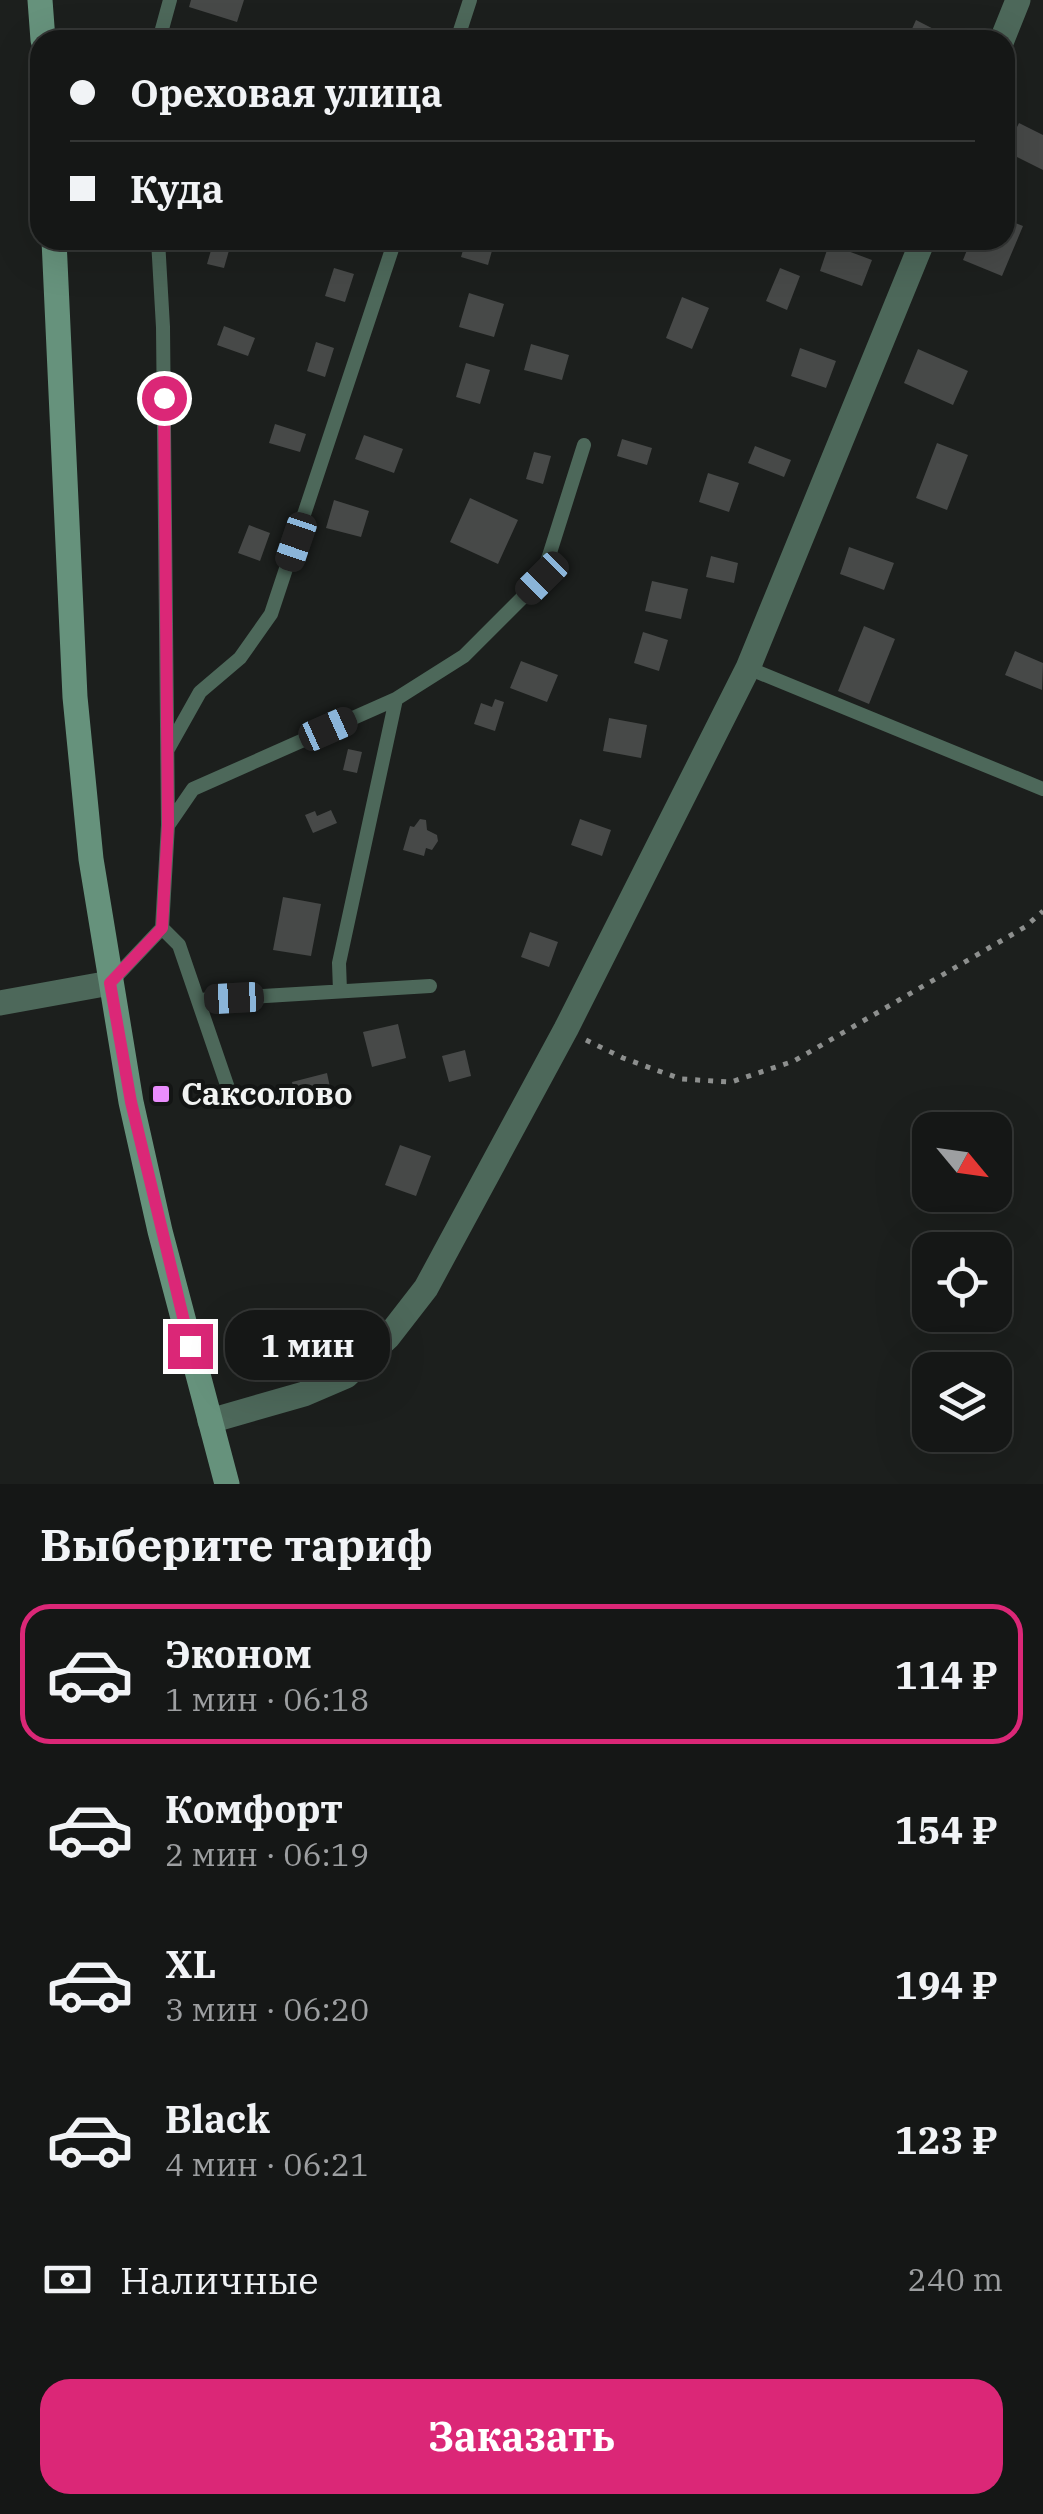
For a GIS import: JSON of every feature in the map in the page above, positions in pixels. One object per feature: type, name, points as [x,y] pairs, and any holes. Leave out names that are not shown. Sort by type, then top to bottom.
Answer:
[{"type":"street","points":[[40,0],[42,30]]},
{"type":"street","points":[[1006,30],[1018,0]]},
{"type":"street","points":[[54,250],[75,697],[91,859],[131,1102],[160,1230],[228,1484]]},
{"type":"street","points":[[210,1421],[304,1394],[346,1376],[388,1337],[426,1288],[566,1029],[748,668],[919,250]]},
{"type":"street","points":[[0,1003],[110,983]]},
{"type":"lane","points":[[162,30],[170,0]]},
{"type":"lane","points":[[460,30],[470,0]]},
{"type":"lane","points":[[110,983],[162,928],[168,750],[158,250]]},
{"type":"lane","points":[[168,750],[200,692],[240,658],[271,614],[391,250]]},
{"type":"lane","points":[[168,825],[193,789],[396,699],[464,656],[542,578],[584,445]]},
{"type":"lane","points":[[748,668],[1043,789]]},
{"type":"lane","points":[[340,992],[339,963],[396,699]]},
{"type":"lane","points":[[162,928],[179,945],[228,1088]]},
{"type":"lane","points":[[198,1000],[430,986]]},
{"type":"path","points":[[566,1029],[623,1058],[681,1079],[731,1082],[794,1061],[1025,927],[1043,911]]},
{"type":"building","points":[[191,0],[244,0],[237,22],[189,7]]},
{"type":"building","points":[[916,20],[936,30],[912,30]]},
{"type":"building","points":[[1019,123],[1043,135],[1043,170],[1015,156],[1015,131]]},
{"type":"building","points":[[1015,223],[1023,226],[1015,245]]},
{"type":"building","points":[[211,250],[229,250],[224,268],[207,264]]},
{"type":"building","points":[[463,250],[492,250],[488,265],[461,257]]},
{"type":"building","points":[[827,250],[845,250],[872,260],[862,286],[820,271]]},
{"type":"building","points":[[967,250],[1013,250],[1002,276],[963,260]]},
{"type":"building","points":[[334,268],[354,274],[345,302],[325,296]]},
{"type":"building","points":[[780,268],[800,276],[787,310],[766,301]]},
{"type":"building","points":[[469,293],[504,304],[494,337],[459,327]]},
{"type":"building","points":[[682,297],[709,308],[692,349],[666,338]]},
{"type":"building","points":[[224,326],[255,338],[248,356],[217,345]]},
{"type":"building","points":[[316,342],[334,348],[325,377],[307,371]]},
{"type":"building","points":[[531,344],[569,355],[562,380],[524,370]]},
{"type":"building","points":[[800,348],[836,361],[826,388],[791,376]]},
{"type":"building","points":[[918,349],[968,371],[953,405],[904,383]]},
{"type":"building","points":[[466,363],[490,370],[480,404],[456,397]]},
{"type":"building","points":[[275,424],[306,434],[300,452],[269,443]]},
{"type":"building","points":[[364,435],[403,449],[394,473],[355,459]]},
{"type":"building","points":[[622,439],[652,448],[647,465],[617,456]]},
{"type":"building","points":[[937,443],[968,455],[947,510],[916,498]]},
{"type":"building","points":[[755,446],[791,460],[784,477],[748,463]]},
{"type":"building","points":[[534,452],[551,456],[543,484],[526,479]]},
{"type":"building","points":[[708,473],[739,483],[729,512],[699,502]]},
{"type":"building","points":[[470,498],[518,520],[498,564],[450,542]]},
{"type":"building","points":[[334,500],[369,511],[361,537],[326,528]]},
{"type":"building","points":[[249,525],[270,533],[260,561],[238,553]]},
{"type":"building","points":[[849,547],[894,563],[884,590],[840,574]]},
{"type":"building","points":[[711,556],[738,563],[734,583],[706,577]]},
{"type":"building","points":[[652,581],[688,589],[681,619],[645,611]]},
{"type":"building","points":[[864,626],[895,639],[869,704],[838,691]]},
{"type":"building","points":[[643,632],[668,640],[659,671],[634,663]]},
{"type":"building","points":[[1015,651],[1043,663],[1042,690],[1005,675]]},
{"type":"building","points":[[521,661],[558,675],[547,702],[510,688]]},
{"type":"building","points":[[495,699],[504,702],[495,731],[474,724],[481,703],[492,707]]},
{"type":"building","points":[[609,718],[647,725],[641,758],[603,751]]},
{"type":"building","points":[[348,749],[362,752],[357,773],[343,770]]},
{"type":"building","points":[[331,810],[337,823],[313,833],[305,815],[315,811],[317,816]]},
{"type":"building","points":[[420,819],[426,820],[427,830],[437,835],[438,841],[432,850],[426,848],[424,856],[403,850],[410,826],[414,827]]},
{"type":"building","points":[[580,819],[611,830],[602,856],[571,845]]},
{"type":"building","points":[[283,897],[321,904],[311,956],[273,950]]},
{"type":"building","points":[[530,932],[558,942],[549,967],[521,957]]},
{"type":"building","points":[[398,1024],[406,1058],[372,1067],[363,1032]]},
{"type":"building","points":[[465,1050],[471,1076],[449,1082],[442,1056]]},
{"type":"building","points":[[327,1073],[331,1092],[296,1100],[292,1082]]},
{"type":"building","points":[[400,1145],[431,1156],[416,1196],[385,1185]]},
{"type":"place","name":"Саксолово","points":[[161,1094]]},
{"type":"route","points":[[164,398],[168,825],[162,928],[110,983],[131,1102],[190,1346]]}]
